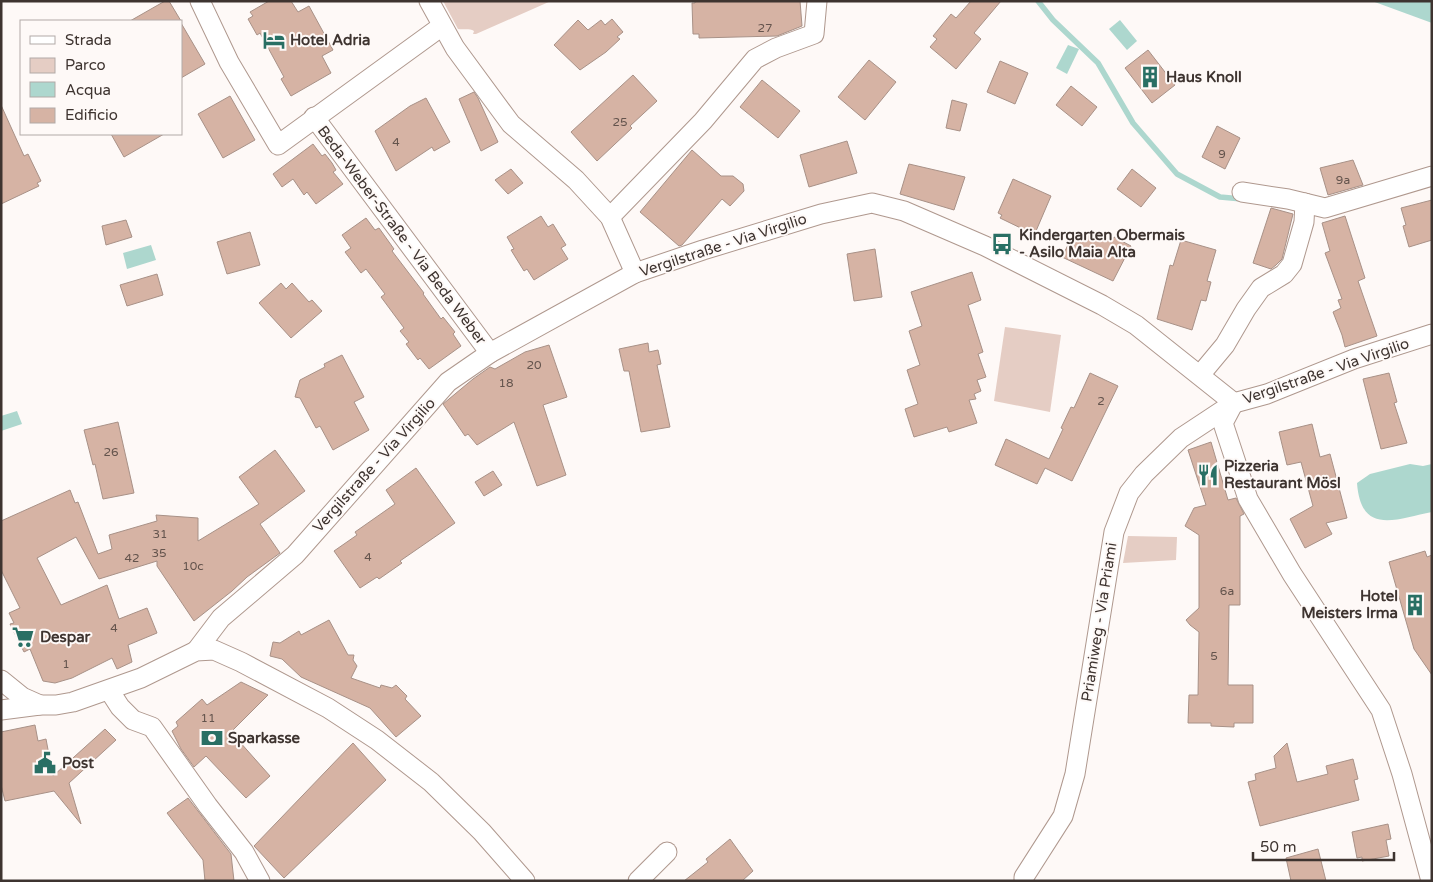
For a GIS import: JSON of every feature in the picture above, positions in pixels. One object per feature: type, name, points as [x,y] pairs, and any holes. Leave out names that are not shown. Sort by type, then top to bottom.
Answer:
[{"type":"street","points":[[200,1],[229,62],[278,145],[314,117],[442,26]]},
{"type":"street","points":[[429,1],[460,55],[511,124],[576,180],[610,216],[635,274]]},
{"type":"street","points":[[610,216],[703,121],[755,59],[776,48],[814,34],[817,1]]},
{"type":"street","name":"Beda-Weber-Straße - Via Beda Weber","points":[[314,117],[490,354]]},
{"type":"street","points":[[1242,192],[1305,202],[1325,208],[1432,176]]},
{"type":"street","points":[[1200,375],[1226,345],[1246,309],[1261,288],[1284,274],[1292,264],[1304,222],[1305,202]]},
{"type":"street","name":"Vergilstraße - Via Virgilio","points":[[196,651],[221,618],[295,555],[448,382],[490,354],[635,274],[703,250],[821,214],[872,203],[904,211],[928,220],[946,230],[985,246],[1102,305],[1136,325],[1234,403],[1267,394],[1354,359],[1432,334]]},
{"type":"street","points":[[1234,403],[1223,423],[1248,499],[1292,574],[1382,710],[1402,774],[1431,881]]},
{"type":"street","name":"Priamiweg - Via Priami","points":[[1024,881],[1024,878],[1063,816],[1068,799],[1074,774],[1114,532],[1129,493],[1144,474],[1181,438],[1234,403]]},
{"type":"street","points":[[1,710],[73,702],[141,678],[196,651],[214,650],[222,652],[328,708],[377,740],[431,782],[482,832],[525,881]]},
{"type":"street","points":[[1,680],[22,697],[40,705]]},
{"type":"street","points":[[109,690],[120,707],[133,720],[152,727],[208,806],[244,852],[260,881]]},
{"type":"street","points":[[638,881],[667,852]]},
{"type":"green space","points":[[443,1],[551,1],[473,34],[474,31],[472,30],[458,29]]},
{"type":"green space","points":[[1005,327],[1061,335],[1050,412],[994,401]]},
{"type":"green space","points":[[1128,536],[1177,537],[1176,560],[1123,563]]},
{"type":"water","points":[[1372,1],[1432,1],[1432,23]]},
{"type":"water","points":[[1120,20],[1137,41],[1127,50],[1109,29]]},
{"type":"water","points":[[1068,45],[1079,49],[1067,74],[1056,68]]},
{"type":"water","points":[[151,245],[156,260],[127,269],[123,253]]},
{"type":"water","points":[[17,411],[22,424],[1,431],[1,416]]},
{"type":"water","points":[[1410,464],[1423,466],[1432,464],[1432,512],[1394,520],[1382,520],[1373,517],[1365,511],[1360,500],[1357,483],[1370,474]]},
{"type":"building","points":[[165,1],[169,1],[180,20],[132,20]]},
{"type":"building","points":[[269,1],[291,1],[298,12],[309,6],[333,50],[322,56],[331,73],[291,96],[281,79],[284,77],[260,33],[257,35],[248,19],[253,16],[250,12]]},
{"type":"building","points":[[695,1],[800,1],[802,26],[777,36],[699,38],[699,34],[693,34],[692,3],[695,3]]},
{"type":"building","points":[[971,1],[1001,1],[974,33],[981,39],[956,69],[930,47],[937,39],[933,36],[951,14],[956,18]]},
{"type":"building","points":[[612,19],[623,32],[617,37],[620,39],[606,52],[580,70],[554,45],[578,20],[588,30],[601,20],[605,25]]},
{"type":"building","points":[[182,25],[205,64],[182,77]]},
{"type":"building","name":"Haus Knoll","points":[[1148,50],[1175,85],[1152,103],[1125,68]]},
{"type":"building","points":[[869,60],[896,82],[865,120],[838,97]]},
{"type":"building","points":[[1000,61],[1028,73],[1015,104],[987,92]]},
{"type":"building","points":[[633,75],[657,101],[597,161],[571,132]]},
{"type":"building","points":[[762,80],[800,111],[778,138],[740,107]]},
{"type":"building","points":[[1071,86],[1097,107],[1082,126],[1056,105]]},
{"type":"building","points":[[474,92],[498,142],[481,151],[459,99]]},
{"type":"building","points":[[230,96],[255,140],[223,158],[198,114]]},
{"type":"building","points":[[426,98],[450,142],[434,151],[432,147],[396,171],[375,131],[410,106]]},
{"type":"building","points":[[952,100],[967,104],[960,131],[946,128]]},
{"type":"building","points":[[1,105],[24,156],[28,154],[41,181],[37,183],[39,186],[1,204]]},
{"type":"building","points":[[1217,126],[1240,138],[1225,169],[1202,157]]},
{"type":"building","points":[[112,135],[162,135],[124,157]]},
{"type":"building","points":[[847,141],[857,173],[809,187],[800,155]]},
{"type":"building","points":[[313,144],[322,156],[325,154],[332,163],[336,170],[333,172],[343,184],[316,204],[307,192],[304,195],[293,179],[282,187],[273,174]]},
{"type":"building","points":[[692,150],[721,176],[733,176],[743,184],[744,191],[730,206],[722,199],[682,245],[679,246],[640,212]]},
{"type":"building","points":[[1353,160],[1363,185],[1328,195],[1320,168]]},
{"type":"building","points":[[909,164],[965,177],[954,210],[900,194]]},
{"type":"building","points":[[511,169],[523,183],[508,194],[495,180]]},
{"type":"building","points":[[1132,169],[1156,188],[1141,207],[1117,189]]},
{"type":"building","points":[[1013,179],[1051,196],[1036,231],[1032,229],[1031,233],[1000,218],[1002,215],[998,213]]},
{"type":"building","points":[[1432,200],[1432,240],[1409,247],[1403,226],[1406,225],[1401,208]]},
{"type":"building","points":[[1271,208],[1293,214],[1282,259],[1271,269],[1253,263]]},
{"type":"building","points":[[541,216],[548,227],[553,224],[566,245],[561,248],[568,259],[534,280],[527,269],[524,271],[511,250],[514,249],[507,237]]},
{"type":"building","points":[[1345,216],[1365,278],[1358,281],[1377,336],[1345,347],[1333,312],[1341,308],[1338,300],[1342,299],[1325,253],[1330,251],[1322,223]]},
{"type":"building","points":[[366,218],[375,230],[379,228],[394,249],[392,251],[441,319],[443,317],[455,332],[453,334],[461,346],[429,369],[420,358],[418,360],[406,344],[409,342],[400,331],[404,328],[381,297],[385,294],[366,269],[361,273],[345,252],[351,248],[342,235]]},
{"type":"building","points":[[126,220],[132,237],[106,245],[102,226]]},
{"type":"building","points":[[1088,231],[1111,242],[1114,237],[1131,246],[1113,281],[1062,257],[1073,235],[1084,240]]},
{"type":"building","points":[[250,232],[260,265],[227,274],[217,242]]},
{"type":"building","points":[[1181,240],[1216,250],[1207,281],[1211,282],[1206,301],[1201,300],[1192,330],[1157,319],[1170,265],[1173,266]]},
{"type":"building","points":[[875,249],[882,297],[854,301],[847,254]]},
{"type":"building","points":[[972,272],[981,300],[968,305],[983,352],[978,354],[986,377],[977,380],[981,391],[974,394],[976,399],[969,400],[977,423],[949,432],[947,427],[914,437],[905,409],[918,404],[907,370],[920,365],[909,331],[922,326],[911,292]]},
{"type":"building","points":[[157,274],[163,295],[127,306],[120,285]]},
{"type":"building","points":[[281,283],[286,289],[292,283],[309,302],[312,300],[322,311],[291,338],[259,303]]},
{"type":"building","points":[[648,343],[649,352],[658,350],[661,364],[657,365],[670,427],[641,432],[629,371],[624,371],[619,349]]},
{"type":"building","points":[[549,345],[567,397],[543,405],[566,475],[537,486],[514,422],[477,445],[468,434],[465,436],[443,404],[490,367],[495,369],[525,352]]},
{"type":"building","points":[[342,355],[364,397],[354,402],[369,430],[333,450],[320,426],[316,428],[300,398],[295,397],[300,380],[325,367],[324,364]]},
{"type":"building","points":[[1090,373],[1118,386],[1072,481],[1045,468],[1037,484],[995,465],[1006,439],[1049,459],[1071,407],[1074,408]]},
{"type":"building","points":[[1389,373],[1397,402],[1394,403],[1407,443],[1381,449],[1363,379]]},
{"type":"building","points":[[118,422],[134,493],[103,499],[95,464],[93,465],[84,430]]},
{"type":"building","points":[[1312,424],[1320,457],[1330,454],[1347,518],[1326,523],[1332,534],[1305,548],[1290,519],[1313,506],[1301,462],[1287,465],[1279,432]]},
{"type":"building","points":[[1211,442],[1228,500],[1236,498],[1244,514],[1240,516],[1240,605],[1229,605],[1228,685],[1253,685],[1253,723],[1234,723],[1234,727],[1211,726],[1211,723],[1188,723],[1189,695],[1198,695],[1199,632],[1186,620],[1199,608],[1199,535],[1185,526],[1194,508],[1206,505],[1188,450]]},
{"type":"building","points":[[275,450],[305,491],[260,524],[280,553],[247,577],[194,621],[157,566],[157,561],[99,579],[76,537],[37,558],[61,605],[107,585],[119,619],[147,608],[157,633],[128,645],[132,662],[117,669],[112,658],[72,678],[55,683],[43,681],[30,649],[24,652],[10,624],[14,623],[9,613],[20,608],[1,570],[1,521],[70,490],[75,503],[78,502],[98,554],[112,549],[109,535],[157,521],[156,515],[198,518],[198,541],[259,504],[239,477]]},
{"type":"building","points":[[416,468],[455,523],[400,561],[402,563],[379,579],[377,577],[360,588],[334,551],[357,535],[355,532],[395,504],[386,490]]},
{"type":"building","points":[[493,471],[502,485],[484,496],[475,482]]},
{"type":"building","name":"Hotel Meisters Irma","points":[[1425,551],[1427,557],[1432,555],[1432,675],[1414,649],[1389,562]]},
{"type":"building","points":[[329,620],[348,655],[354,655],[353,660],[357,666],[351,678],[380,688],[381,685],[392,688],[396,685],[407,696],[405,699],[421,716],[396,737],[370,708],[301,677],[282,659],[270,656],[273,642],[280,643],[299,631],[301,635]]},
{"type":"building","points":[[241,682],[268,695],[231,732],[270,776],[246,798],[206,756],[194,767],[181,749],[172,731],[178,726],[176,722],[202,699],[207,705]]},
{"type":"building","points":[[35,725],[38,741],[46,739],[53,776],[105,729],[116,740],[69,783],[81,824],[54,791],[5,801],[1,785],[1,732]]},
{"type":"building","points":[[353,743],[386,780],[284,878],[254,846]]},
{"type":"building","points":[[1287,743],[1297,782],[1328,774],[1326,766],[1353,759],[1358,779],[1354,780],[1359,800],[1260,826],[1248,782],[1256,780],[1255,774],[1276,768],[1274,756]]},
{"type":"building","points":[[188,798],[231,854],[234,881],[205,881],[203,860],[167,813]]},
{"type":"building","points":[[1388,824],[1391,839],[1386,840],[1389,856],[1362,861],[1362,857],[1357,858],[1352,832]]},
{"type":"building","points":[[730,839],[753,871],[742,881],[684,881],[708,862],[706,859]]},
{"type":"building","points":[[1318,849],[1326,881],[1291,881],[1286,858]]},
{"type":"waterway","points":[[1038,1],[1053,20],[1098,63],[1133,123],[1177,174],[1220,197],[1242,199]]},
{"type":"place","name":"Hotel Adria","points":[[274,40]]},
{"type":"place","name":"Haus Knoll","points":[[1150,77]]},
{"type":"place","name":"Kindergarten Obermais - Asilo Maia Alta","points":[[1002,244]]},
{"type":"place","name":"Pizzeria Restaurant Mösl","points":[[1208,475]]},
{"type":"place","name":"Hotel Meisters Irma","points":[[1415,605]]},
{"type":"place","name":"Despar","points":[[23,637]]},
{"type":"place","name":"Sparkasse","points":[[212,738]]},
{"type":"place","name":"Post","points":[[45,763]]}]
